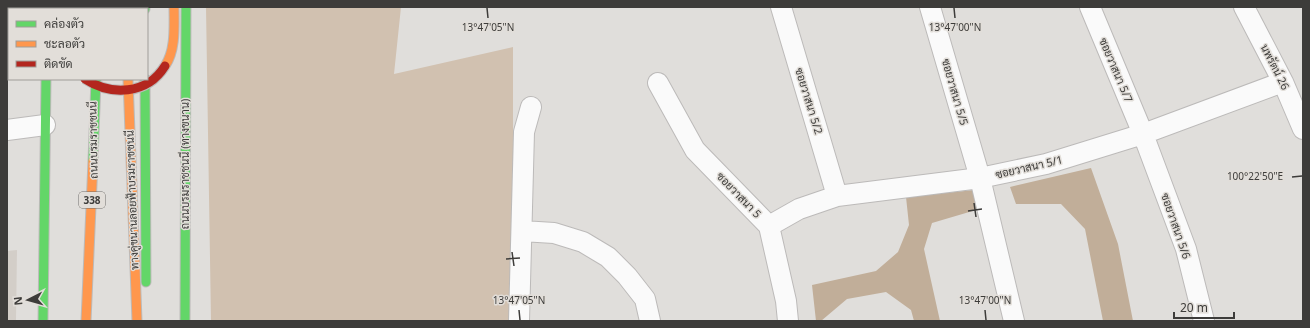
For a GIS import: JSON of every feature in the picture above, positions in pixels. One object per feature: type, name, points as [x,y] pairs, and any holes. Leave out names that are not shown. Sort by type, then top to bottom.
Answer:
[{"type":"main road","points":[[86,80],[104,89],[125,90],[139,87],[158,77],[168,62],[172,44],[174,7]]},
{"type":"main road","name":"ถนนบรมราชชนนี (ทางขนาน)","points":[[184,321],[186,7]]},
{"type":"main road","points":[[43,321],[46,80]]},
{"type":"main road","name":"ถนนบรมราชชนนี","points":[[93,80],[95,313]]},
{"type":"main road","name":"338","points":[[86,321],[96,80]]},
{"type":"main road","name":"ทางคู่ขนานลอยฟ้าบรมราชชนนี","points":[[128,80],[137,321]]},
{"type":"main road","points":[[145,80],[146,290]]},
{"type":"main road","points":[[146,305],[146,321]]},
{"type":"street","name":"ซอยวาสนา 5/2","points":[[781,7],[837,196]]},
{"type":"street","name":"ซอยวาสนา 5/5","points":[[930,7],[980,178],[1014,321]]},
{"type":"street","name":"ซอยวาสนา 5/7","points":[[1090,7],[1143,134]]},
{"type":"street","name":"นพรัตน์ 26","points":[[1244,7],[1284,82],[1303,129]]},
{"type":"street","name":"ซอยวาสนา 5/1","points":[[769,226],[799,209],[837,196],[980,178],[1046,164],[1143,134],[1284,82]]},
{"type":"street","name":"ซอยวาสนา 5","points":[[658,83],[695,150],[769,226],[786,301],[788,321]]},
{"type":"street","points":[[519,321],[524,132],[531,107]]},
{"type":"street","points":[[7,130],[46,125]]},
{"type":"street","name":"ซอยวาสนา 5/6","points":[[1143,134],[1186,249],[1204,321]]},
{"type":"street","points":[[522,231],[554,233],[583,242],[608,257],[627,276],[644,299],[650,321]]},
{"type":"shaded area","points":[[206,7],[401,7],[394,74],[513,47],[513,321],[211,321]]},
{"type":"shaded area","points":[[1091,168],[1118,244],[1133,321],[1103,321],[1085,229],[1061,204],[1016,204],[1010,187]]},
{"type":"shaded area","points":[[974,190],[976,210],[932,223],[924,249],[940,321],[914,321],[911,310],[886,292],[847,299],[821,321],[816,321],[812,285],[876,271],[898,252],[909,225],[906,197]]},
{"type":"shaded area","points":[[17,250],[16,321],[7,321],[7,251]]},
{"type":"traffic: fast","points":[[185,321],[186,7]]},
{"type":"traffic: fast","points":[[43,321],[46,80]]},
{"type":"traffic: fast","points":[[93,161],[96,80]]},
{"type":"traffic: fast","points":[[145,80],[146,282]]},
{"type":"traffic: slow","points":[[165,66],[169,60],[173,45],[174,7]]},
{"type":"traffic: slow","points":[[128,80],[137,321]]},
{"type":"traffic: slow","points":[[86,321],[93,161]]},
{"type":"traffic: jam","points":[[87,80],[95,85],[106,88],[128,90],[149,83],[165,66]]}]
